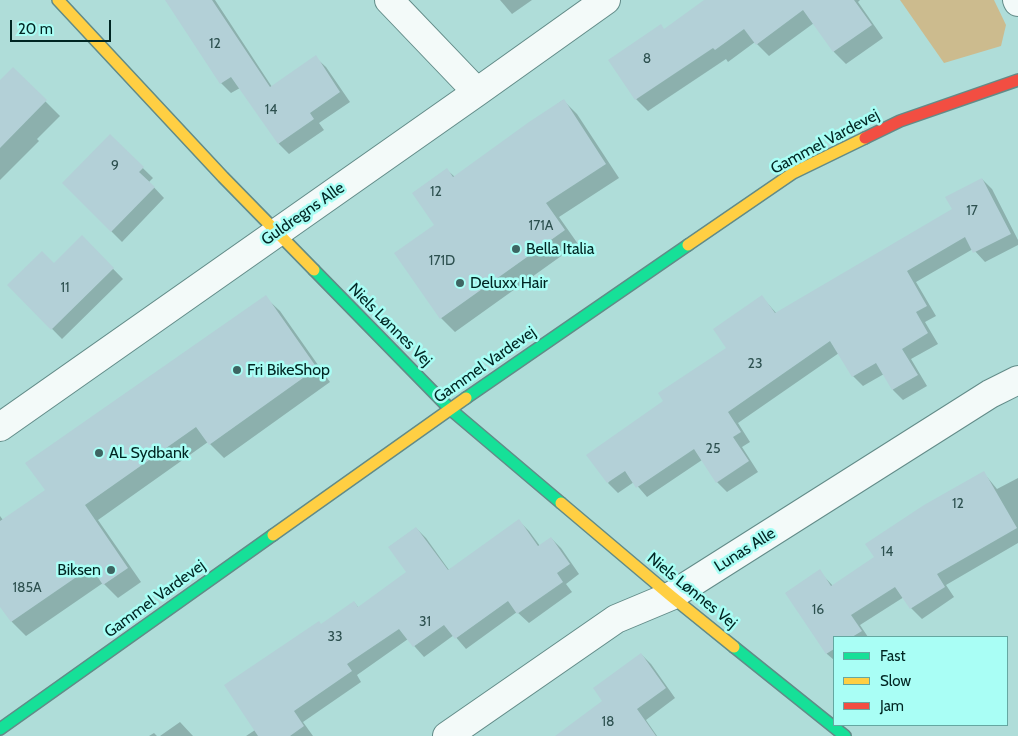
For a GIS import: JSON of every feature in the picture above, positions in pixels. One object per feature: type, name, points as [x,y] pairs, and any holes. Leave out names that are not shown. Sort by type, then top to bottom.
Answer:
[{"type":"street","name":"Niels Lønnes Vej","points":[[58,0],[277,233],[450,409],[671,596],[845,736]]},
{"type":"street","points":[[389,0],[477,92]]},
{"type":"street","name":"Guldregns Alle","points":[[0,427],[606,0]]},
{"type":"street","name":"Gammel Vardevej","points":[[0,729],[450,409],[794,173],[900,121],[1018,80]]},
{"type":"street","name":"Lunas Alle","points":[[447,736],[616,619],[671,596],[990,394],[1018,380]]},
{"type":"shaded area","points":[[900,0],[994,0],[1006,25],[1001,46],[944,63]]},
{"type":"building","points":[[165,0],[212,0],[270,87],[316,55],[340,92],[310,113],[314,119],[278,144],[231,77],[220,84]]},
{"type":"building","points":[[704,0],[854,0],[872,25],[833,52],[803,10],[756,45],[744,29],[715,50],[713,48],[635,100],[608,60],[661,24],[664,29]]},
{"type":"building","points":[[13,67],[47,100],[0,148],[0,80]]},
{"type":"building","points":[[564,99],[606,164],[546,203],[565,230],[440,319],[394,253],[434,225],[412,193],[447,168],[453,177]]},
{"type":"building","points":[[110,134],[144,167],[139,172],[155,187],[111,232],[62,183]]},
{"type":"building","points":[[982,178],[1011,234],[973,253],[965,237],[907,271],[927,306],[916,312],[928,333],[902,349],[918,375],[892,390],[876,363],[852,377],[830,341],[728,412],[741,432],[733,437],[749,461],[716,483],[694,449],[636,488],[625,471],[607,483],[586,455],[663,401],[658,393],[726,348],[713,329],[762,295],[775,313],[952,209],[945,197]]},
{"type":"building","points":[[82,235],[114,268],[51,330],[7,285],[42,251],[54,263]]},
{"type":"building","points":[[266,295],[317,368],[209,445],[196,427],[85,505],[128,568],[103,585],[91,567],[11,622],[0,607],[0,521],[45,490],[25,463]]},
{"type":"building","points":[[984,471],[1017,528],[937,574],[945,587],[910,609],[895,587],[851,615],[862,631],[854,636],[833,636],[833,650],[826,654],[785,593],[820,569],[831,586],[874,557],[865,544],[924,505]]},
{"type":"building","points":[[519,519],[538,546],[551,537],[570,564],[557,573],[563,582],[517,614],[508,601],[455,639],[444,625],[413,647],[399,629],[347,664],[352,671],[294,711],[304,726],[290,736],[258,736],[224,685],[319,621],[321,624],[354,601],[358,607],[406,572],[388,547],[416,527],[448,570]]},
{"type":"building","points":[[641,653],[666,688],[637,709],[656,736],[555,736],[602,701],[593,688]]},
{"type":"traffic: fast","points":[[466,398],[688,245]]},
{"type":"traffic: fast","points":[[314,270],[450,409],[561,503]]},
{"type":"traffic: fast","points":[[0,729],[273,535]]},
{"type":"traffic: fast","points":[[734,647],[845,736]]},
{"type":"traffic: slow","points":[[58,0],[223,177],[314,270]]},
{"type":"traffic: slow","points":[[688,245],[793,173],[865,138]]},
{"type":"traffic: slow","points":[[273,535],[466,398]]},
{"type":"traffic: slow","points":[[561,503],[734,647]]},
{"type":"traffic: jam","points":[[865,138],[900,121],[1018,80]]},
{"type":"place","name":"Bella Italia","points":[[516,249]]},
{"type":"place","name":"Deluxx Hair","points":[[460,283]]},
{"type":"place","name":"Fri BikeShop","points":[[237,370]]},
{"type":"place","name":"AL Sydbank","points":[[99,453]]},
{"type":"place","name":"Biksen","points":[[111,570]]}]
